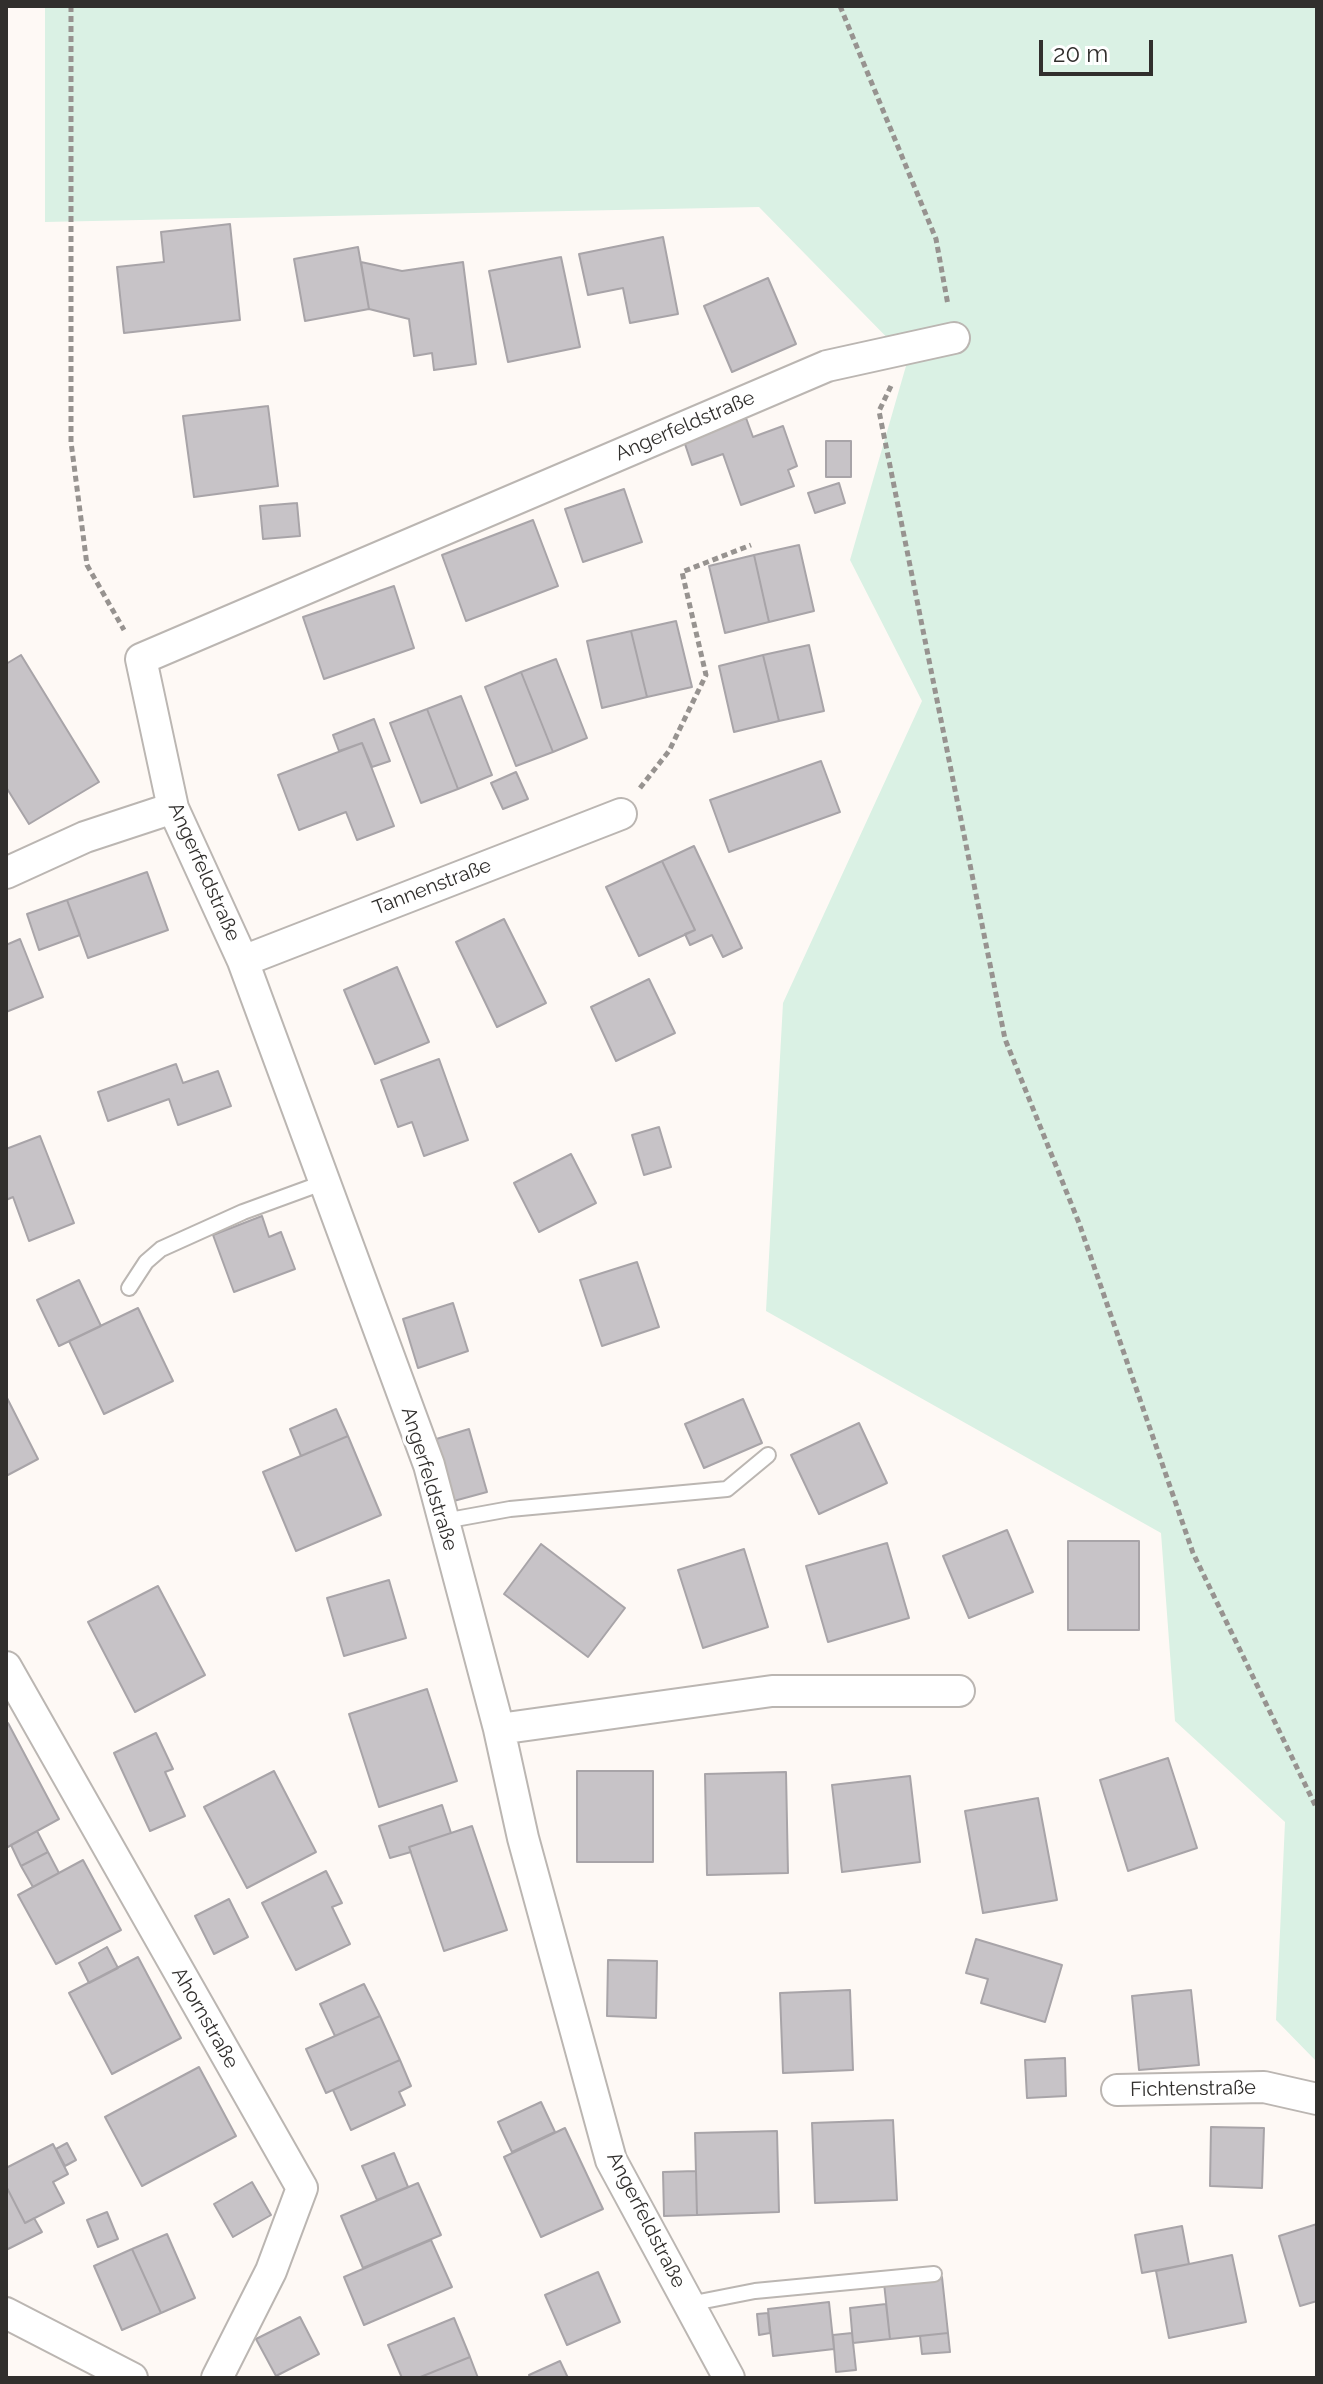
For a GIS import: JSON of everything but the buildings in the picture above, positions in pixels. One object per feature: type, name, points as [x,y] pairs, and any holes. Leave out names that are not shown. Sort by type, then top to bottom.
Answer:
[{"type":"street","name":"Angerfeldstraße","points":[[729,2378],[611,2160],[523,1838],[499,1729],[429,1465],[243,961],[173,808],[141,659],[827,366],[954,338]]},
{"type":"street","points":[[6,873],[85,837],[173,808]]},
{"type":"street","name":"Tannenstraße","points":[[243,961],[621,814]]},
{"type":"street","name":"Ahornstraße","points":[[6,1667],[302,2188],[271,2271],[217,2378]]},
{"type":"street","points":[[499,1729],[772,1691],[959,1691]]},
{"type":"street","name":"Fichtenstraße","points":[[1117,2090],[1264,2087],[1317,2099]]},
{"type":"street","points":[[6,2313],[132,2378]]},
{"type":"lane","points":[[129,1288],[146,1262],[161,1249],[243,1212],[325,1182]]},
{"type":"lane","points":[[444,1521],[510,1509],[727,1489],[768,1455]]},
{"type":"lane","points":[[689,2304],[755,2291],[934,2274]]},
{"type":"path","points":[[71,6],[71,442],[87,565],[141,659]]},
{"type":"path","points":[[840,6],[936,239],[954,338]]},
{"type":"path","points":[[909,349],[879,411],[1005,1039],[1079,1223],[1193,1553],[1317,1809]]},
{"type":"path","points":[[621,814],[669,751],[706,675],[682,572],[751,545]]},
{"type":"green space","points":[[45,6],[1317,6],[1317,2062],[1276,2020],[1285,1822],[1175,1721],[1161,1533],[766,1311],[783,1003],[922,701],[850,560],[908,359],[759,207],[45,222]]}]
